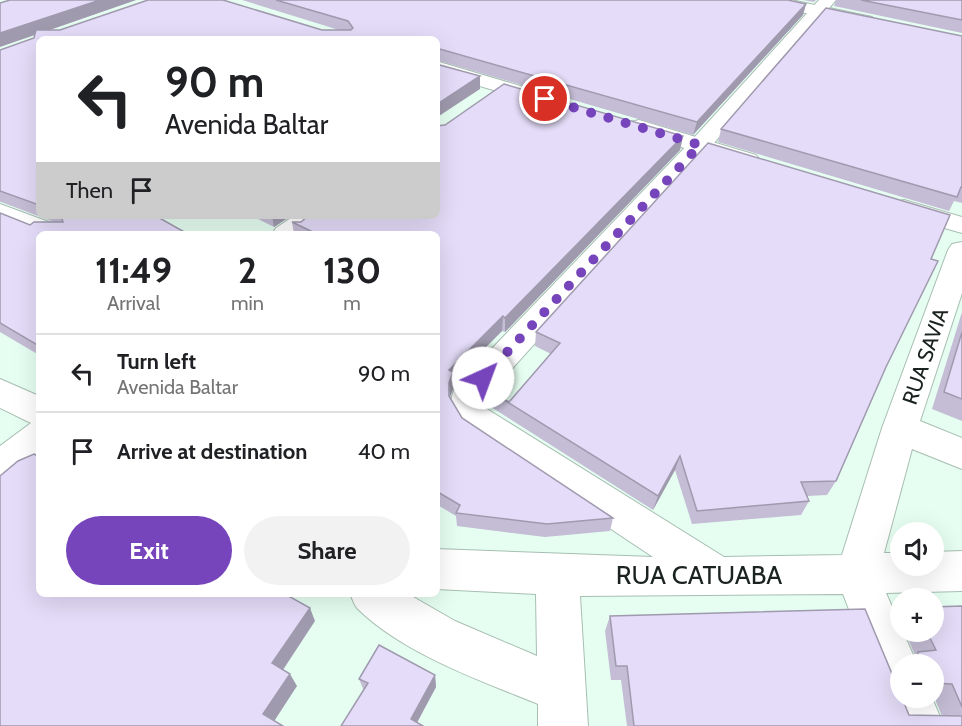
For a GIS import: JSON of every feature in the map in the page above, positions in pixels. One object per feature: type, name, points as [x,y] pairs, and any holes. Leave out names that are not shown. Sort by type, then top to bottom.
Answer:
[{"type":"street","points":[[768,0],[824,5],[886,25]]},
{"type":"street","points":[[716,575],[477,422],[470,415],[467,406],[468,395],[700,145],[824,5]]},
{"type":"street","points":[[440,68],[567,106]]},
{"type":"street","points":[[476,103],[501,86]]},
{"type":"street","points":[[622,122],[765,165]]},
{"type":"street","points":[[886,202],[962,225]]},
{"type":"street","points":[[0,212],[48,231]]},
{"type":"street","points":[[290,231],[307,219]]},
{"type":"street","name":"RUA SAVIA","points":[[856,574],[900,428],[962,250]]},
{"type":"street","points":[[0,392],[36,410]]},
{"type":"street","name":"RUA SAVIA","points":[[900,428],[962,454]]},
{"type":"street","points":[[0,468],[36,438]]},
{"type":"street","name":"RUA CATUABA","points":[[440,569],[556,575],[856,574],[962,571]]},
{"type":"street","points":[[856,574],[890,657]]},
{"type":"street","points":[[556,575],[562,708]]},
{"type":"street","points":[[376,597],[389,608],[492,662],[562,708]]},
{"type":"street","points":[[911,708],[919,726]]},
{"type":"building","points":[[10,0],[100,0],[0,33],[0,3]]},
{"type":"building","points":[[148,0],[223,0],[322,30],[351,30],[353,28],[348,21],[276,0],[788,0],[806,4],[697,122],[440,49],[440,36],[36,36],[36,204],[0,191],[0,50],[34,38],[36,30],[60,30]]},
{"type":"building","points":[[861,0],[962,0],[962,20]]},
{"type":"building","points":[[826,8],[962,36],[962,187],[957,197],[721,129]]},
{"type":"building","points":[[440,65],[480,76],[440,102]]},
{"type":"building","points":[[504,84],[683,136],[505,318],[503,316],[449,370],[453,372],[449,383],[449,396],[462,418],[613,518],[547,524],[456,513],[460,505],[440,493],[440,231],[311,231],[292,222],[301,222],[304,219],[440,219],[440,126],[445,125]]},
{"type":"building","points":[[708,143],[950,215],[931,259],[938,261],[886,367],[836,481],[801,482],[809,501],[697,511],[680,456],[658,496],[488,390],[509,402],[560,343],[536,332]]},
{"type":"building","points":[[0,213],[30,225],[34,222],[63,222],[62,219],[161,219],[183,231],[36,231],[36,344],[0,323]]},
{"type":"building","points":[[962,332],[962,399],[944,392]]},
{"type":"building","points":[[36,455],[36,597],[290,597],[310,608],[272,663],[290,674],[263,714],[283,726],[0,726],[0,476],[18,461]]},
{"type":"building","points":[[962,606],[962,707],[952,684],[944,684],[944,654],[918,654],[918,652],[936,650],[932,642],[944,642],[944,607]]},
{"type":"building","points":[[865,609],[890,669],[890,708],[906,708],[909,715],[962,716],[962,726],[634,726],[627,666],[616,666],[610,616]]},
{"type":"building","points":[[379,645],[435,675],[411,719],[423,726],[341,726],[368,683],[359,679]]},
{"type":"route","points":[[483,378],[700,145],[545,99]]}]
